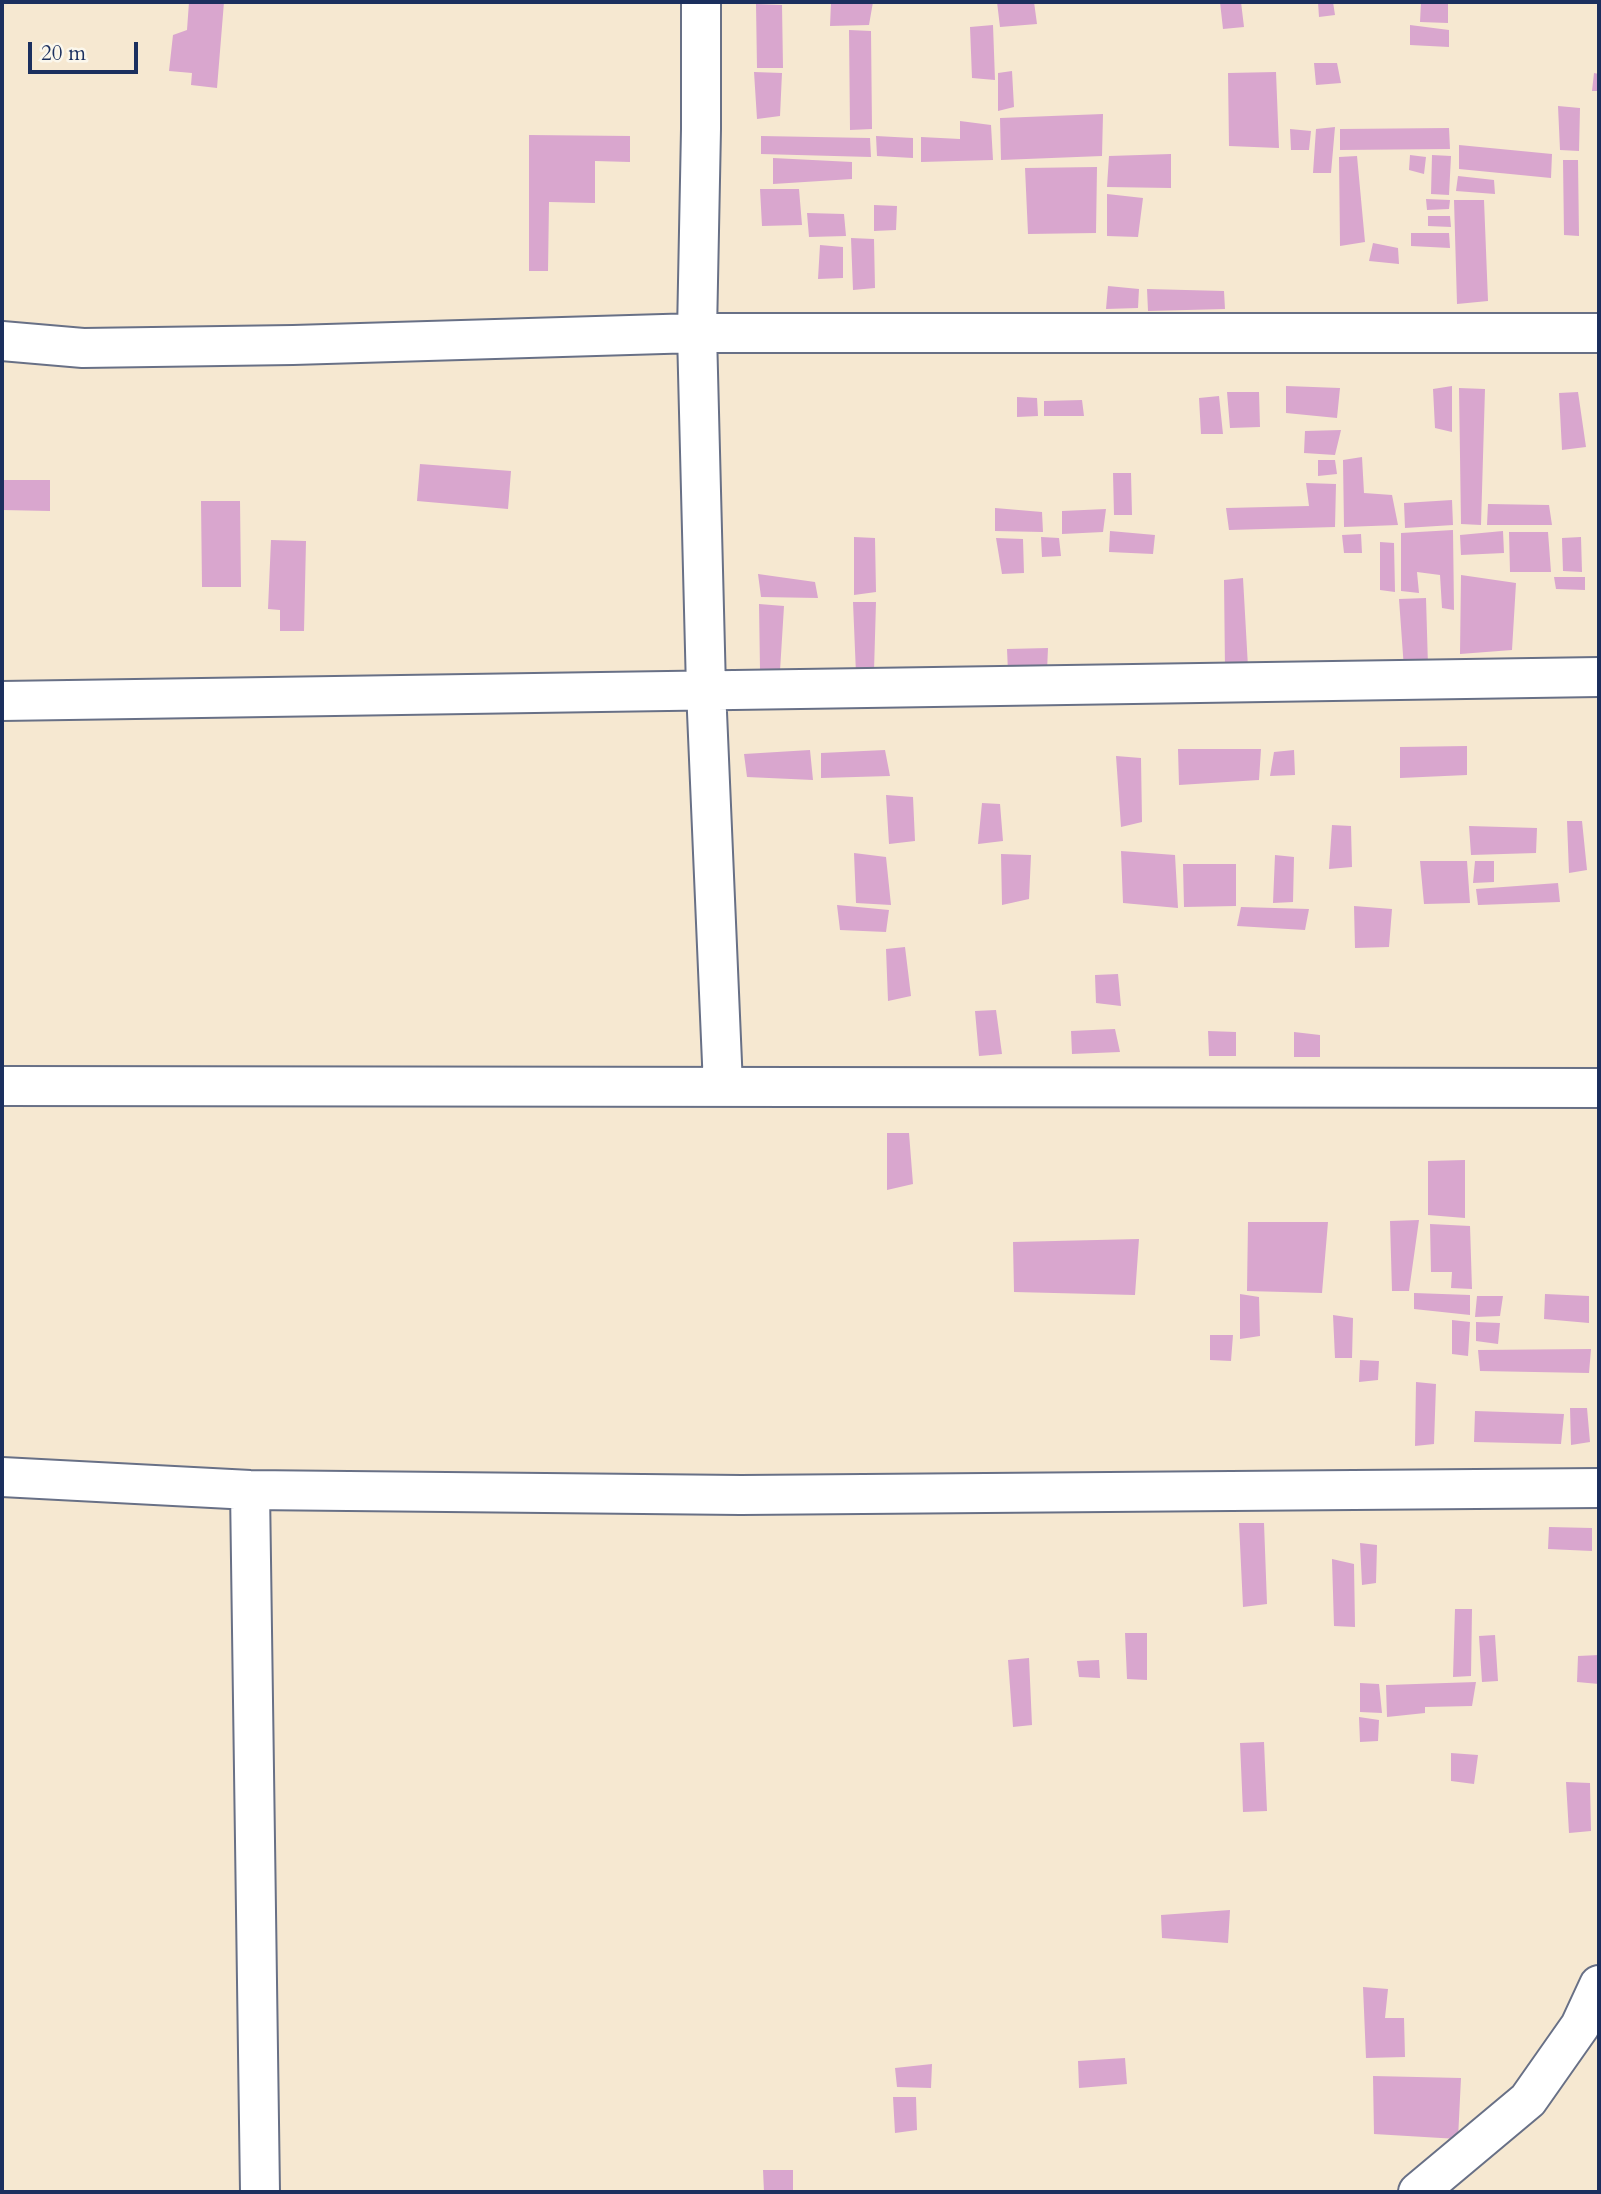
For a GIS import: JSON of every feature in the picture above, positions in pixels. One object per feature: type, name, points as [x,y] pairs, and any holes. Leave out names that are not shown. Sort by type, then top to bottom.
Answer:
[{"type":"street","points":[[701,2],[697,334],[706,689],[723,1086]]},
{"type":"street","points":[[2,341],[83,348],[697,334],[1599,333]]},
{"type":"street","points":[[2,701],[1599,677]]},
{"type":"street","points":[[2,1086],[1599,1088]]},
{"type":"street","points":[[2,1476],[250,1490],[741,1495],[1599,1488]]},
{"type":"street","points":[[250,1490],[260,2192]]},
{"type":"street","points":[[1418,2192],[1528,2099],[1580,2026],[1599,1985]]},
{"type":"building","points":[[189,2],[224,2],[217,88],[191,85],[192,73],[169,71],[173,35],[187,30]]},
{"type":"building","points":[[873,2],[869,25],[830,26],[831,3]]},
{"type":"building","points":[[997,2],[1034,2],[1037,24],[1000,27]]},
{"type":"building","points":[[1220,2],[1241,2],[1244,27],[1223,29]]},
{"type":"building","points":[[1318,2],[1333,2],[1335,15],[1319,17]]},
{"type":"building","points":[[1421,2],[1448,2],[1448,23],[1420,22]]},
{"type":"building","points":[[756,4],[782,5],[783,68],[757,68]]},
{"type":"building","points":[[993,25],[995,80],[972,78],[970,27]]},
{"type":"building","points":[[1410,25],[1449,30],[1449,47],[1410,45]]},
{"type":"building","points":[[849,30],[871,31],[872,129],[850,130]]},
{"type":"building","points":[[1314,63],[1337,63],[1341,83],[1316,85]]},
{"type":"building","points":[[1012,71],[1014,107],[998,111],[998,73]]},
{"type":"building","points":[[754,72],[782,73],[780,116],[757,119]]},
{"type":"building","points":[[1276,72],[1279,148],[1229,146],[1228,73]]},
{"type":"building","points":[[1594,73],[1599,74],[1599,91],[1592,91]]},
{"type":"building","points":[[1558,106],[1580,108],[1579,151],[1560,150]]},
{"type":"building","points":[[1103,114],[1102,156],[1001,160],[1000,118]]},
{"type":"building","points":[[960,121],[991,125],[993,160],[921,162],[921,137],[960,139]]},
{"type":"building","points":[[1335,127],[1331,173],[1313,173],[1316,129]]},
{"type":"building","points":[[1449,128],[1450,149],[1340,150],[1340,129]]},
{"type":"building","points":[[1290,129],[1311,131],[1309,150],[1291,150]]},
{"type":"building","points":[[529,135],[630,136],[630,162],[595,161],[595,203],[549,202],[548,271],[529,271]]},
{"type":"building","points":[[761,136],[870,138],[871,157],[761,154]]},
{"type":"building","points":[[876,136],[913,138],[913,158],[877,156]]},
{"type":"building","points":[[1459,145],[1552,154],[1551,178],[1459,169]]},
{"type":"building","points":[[1171,154],[1171,188],[1107,187],[1109,156]]},
{"type":"building","points":[[1410,155],[1426,157],[1424,174],[1409,170]]},
{"type":"building","points":[[1432,155],[1451,156],[1449,195],[1431,194]]},
{"type":"building","points":[[1357,156],[1365,242],[1340,246],[1339,157]]},
{"type":"building","points":[[773,158],[852,162],[852,179],[773,184]]},
{"type":"building","points":[[1563,160],[1578,160],[1579,236],[1564,235]]},
{"type":"building","points":[[1097,167],[1096,233],[1028,234],[1025,168]]},
{"type":"building","points":[[1458,176],[1494,180],[1495,194],[1456,191]]},
{"type":"building","points":[[760,189],[799,189],[802,225],[762,226]]},
{"type":"building","points":[[1107,194],[1143,198],[1138,237],[1107,236]]},
{"type":"building","points":[[1426,199],[1450,200],[1449,209],[1427,210]]},
{"type":"building","points":[[1454,200],[1484,200],[1488,301],[1457,304]]},
{"type":"building","points":[[874,205],[897,206],[896,230],[874,231]]},
{"type":"building","points":[[807,213],[844,214],[846,236],[809,237]]},
{"type":"building","points":[[1428,216],[1450,216],[1451,227],[1428,226]]},
{"type":"building","points":[[1411,233],[1449,233],[1450,248],[1411,246]]},
{"type":"building","points":[[851,238],[874,239],[875,288],[853,290]]},
{"type":"building","points":[[1373,243],[1398,248],[1399,264],[1369,261]]},
{"type":"building","points":[[820,245],[843,247],[843,278],[818,279]]},
{"type":"building","points":[[1108,286],[1139,289],[1138,308],[1106,309]]},
{"type":"building","points":[[1147,289],[1224,291],[1225,309],[1148,311]]},
{"type":"building","points":[[1286,386],[1340,388],[1337,418],[1286,413]]},
{"type":"building","points":[[1452,386],[1452,432],[1435,428],[1433,389]]},
{"type":"building","points":[[1459,388],[1485,389],[1481,525],[1461,524]]},
{"type":"building","points":[[1227,392],[1259,392],[1260,427],[1230,428]]},
{"type":"building","points":[[1578,392],[1586,447],[1562,450],[1559,393]]},
{"type":"building","points":[[1219,396],[1223,434],[1201,434],[1199,398]]},
{"type":"building","points":[[1017,397],[1037,398],[1038,416],[1017,417]]},
{"type":"building","points":[[1082,400],[1084,416],[1044,416],[1044,401]]},
{"type":"building","points":[[1341,430],[1335,455],[1304,453],[1305,431]]},
{"type":"building","points":[[1362,457],[1364,493],[1392,495],[1398,525],[1344,527],[1343,460]]},
{"type":"building","points":[[1318,460],[1335,460],[1337,474],[1318,476]]},
{"type":"building","points":[[420,464],[511,471],[508,509],[417,501]]},
{"type":"building","points":[[1113,473],[1131,473],[1132,515],[1114,515]]},
{"type":"building","points":[[2,480],[50,480],[50,511],[2,510]]},
{"type":"building","points":[[1306,483],[1336,484],[1335,527],[1229,530],[1226,508],[1309,506]]},
{"type":"building","points":[[1452,500],[1453,525],[1405,528],[1404,503]]},
{"type":"building","points":[[201,501],[240,501],[241,587],[202,587]]},
{"type":"building","points":[[1488,504],[1549,505],[1552,525],[1487,525]]},
{"type":"building","points":[[995,508],[1042,512],[1043,532],[995,531]]},
{"type":"building","points":[[1106,509],[1103,532],[1062,534],[1062,511]]},
{"type":"building","points":[[1453,530],[1454,610],[1442,608],[1440,575],[1417,572],[1419,593],[1401,591],[1401,533]]},
{"type":"building","points":[[1110,531],[1155,535],[1153,554],[1109,552]]},
{"type":"building","points":[[1503,531],[1504,553],[1461,555],[1460,535]]},
{"type":"building","points":[[1509,532],[1548,532],[1551,572],[1510,572]]},
{"type":"building","points":[[1361,534],[1362,553],[1344,553],[1342,535]]},
{"type":"building","points":[[854,537],[875,538],[876,592],[854,595]]},
{"type":"building","points":[[1041,537],[1059,538],[1061,556],[1042,557]]},
{"type":"building","points":[[1581,537],[1582,572],[1563,571],[1562,538]]},
{"type":"building","points":[[996,538],[1023,539],[1024,573],[1002,574]]},
{"type":"building","points":[[271,540],[306,541],[304,631],[280,631],[280,610],[268,609]]},
{"type":"building","points":[[1380,542],[1394,543],[1395,592],[1380,590]]},
{"type":"building","points":[[758,574],[815,582],[818,598],[761,597]]},
{"type":"building","points":[[1461,575],[1516,583],[1512,650],[1460,654]]},
{"type":"building","points":[[1554,577],[1585,577],[1585,590],[1556,589]]},
{"type":"building","points":[[1243,578],[1248,667],[1225,670],[1224,580]]},
{"type":"building","points":[[1426,598],[1428,666],[1404,669],[1399,599]]},
{"type":"building","points":[[853,602],[876,602],[874,671],[856,674]]},
{"type":"building","points":[[759,604],[784,606],[780,671],[760,670]]},
{"type":"building","points":[[1048,648],[1047,671],[1008,672],[1007,649]]},
{"type":"building","points":[[1467,746],[1467,775],[1400,778],[1400,747]]},
{"type":"building","points":[[1178,749],[1261,749],[1259,780],[1179,785]]},
{"type":"building","points":[[810,750],[813,780],[747,777],[744,754]]},
{"type":"building","points":[[885,750],[890,776],[821,778],[821,753]]},
{"type":"building","points":[[1294,750],[1295,775],[1270,776],[1274,752]]},
{"type":"building","points":[[1116,756],[1141,758],[1142,822],[1121,827]]},
{"type":"building","points":[[886,795],[913,797],[915,841],[889,844]]},
{"type":"building","points":[[982,803],[1000,804],[1003,841],[978,844]]},
{"type":"building","points":[[1567,821],[1582,821],[1587,870],[1569,873]]},
{"type":"building","points":[[1332,825],[1351,826],[1352,867],[1329,869]]},
{"type":"building","points":[[1469,826],[1537,828],[1536,853],[1471,855]]},
{"type":"building","points":[[1121,851],[1175,855],[1178,908],[1123,903]]},
{"type":"building","points":[[854,853],[886,857],[891,905],[856,903]]},
{"type":"building","points":[[1001,854],[1031,855],[1029,899],[1002,905]]},
{"type":"building","points":[[1275,855],[1294,857],[1293,902],[1273,903]]},
{"type":"building","points":[[1420,861],[1467,861],[1470,903],[1424,904]]},
{"type":"building","points":[[1475,861],[1494,861],[1494,882],[1473,883]]},
{"type":"building","points":[[1183,864],[1236,864],[1236,906],[1184,907]]},
{"type":"building","points":[[1558,883],[1560,902],[1478,905],[1476,889]]},
{"type":"building","points":[[837,905],[889,910],[886,932],[840,930]]},
{"type":"building","points":[[1354,906],[1392,909],[1389,947],[1355,948]]},
{"type":"building","points":[[1241,907],[1309,909],[1305,930],[1237,926]]},
{"type":"building","points":[[905,947],[911,996],[888,1001],[886,949]]},
{"type":"building","points":[[1118,974],[1121,1006],[1096,1003],[1095,975]]},
{"type":"building","points":[[996,1010],[1002,1054],[979,1056],[975,1011]]},
{"type":"building","points":[[1115,1029],[1120,1052],[1072,1054],[1071,1031]]},
{"type":"building","points":[[1208,1031],[1236,1032],[1236,1056],[1209,1056]]},
{"type":"building","points":[[1294,1032],[1320,1035],[1320,1057],[1294,1057]]},
{"type":"building","points":[[887,1133],[909,1133],[913,1184],[887,1190]]},
{"type":"building","points":[[1465,1160],[1465,1218],[1428,1215],[1428,1161]]},
{"type":"building","points":[[1419,1220],[1409,1291],[1392,1291],[1390,1221]]},
{"type":"building","points":[[1248,1222],[1328,1222],[1322,1293],[1247,1291]]},
{"type":"building","points":[[1430,1224],[1470,1226],[1472,1289],[1451,1288],[1452,1272],[1431,1272]]},
{"type":"building","points":[[1139,1239],[1135,1295],[1014,1292],[1013,1242]]},
{"type":"building","points":[[1414,1293],[1470,1295],[1470,1315],[1414,1309]]},
{"type":"building","points":[[1240,1294],[1259,1297],[1260,1336],[1240,1339]]},
{"type":"building","points":[[1545,1294],[1589,1296],[1589,1323],[1544,1319]]},
{"type":"building","points":[[1477,1296],[1503,1296],[1500,1316],[1475,1317]]},
{"type":"building","points":[[1333,1315],[1353,1318],[1352,1358],[1335,1358]]},
{"type":"building","points":[[1452,1320],[1470,1322],[1468,1356],[1452,1354]]},
{"type":"building","points":[[1476,1322],[1500,1323],[1498,1344],[1476,1341]]},
{"type":"building","points":[[1210,1335],[1233,1335],[1231,1361],[1210,1360]]},
{"type":"building","points":[[1591,1349],[1589,1373],[1480,1371],[1478,1350]]},
{"type":"building","points":[[1360,1360],[1379,1361],[1378,1380],[1359,1382]]},
{"type":"building","points":[[1416,1382],[1436,1384],[1434,1444],[1415,1446]]},
{"type":"building","points":[[1570,1408],[1587,1408],[1590,1442],[1571,1445]]},
{"type":"building","points":[[1475,1411],[1564,1414],[1561,1444],[1474,1442]]},
{"type":"building","points":[[1239,1523],[1264,1523],[1267,1604],[1243,1607]]},
{"type":"building","points":[[1549,1527],[1592,1528],[1592,1551],[1548,1549]]},
{"type":"building","points":[[1360,1543],[1377,1545],[1376,1583],[1362,1585]]},
{"type":"building","points":[[1332,1559],[1354,1564],[1355,1627],[1334,1626]]},
{"type":"building","points":[[1455,1609],[1472,1609],[1471,1676],[1453,1677]]},
{"type":"building","points":[[1125,1633],[1147,1633],[1147,1680],[1127,1679]]},
{"type":"building","points":[[1495,1635],[1498,1681],[1482,1682],[1479,1636]]},
{"type":"building","points":[[1599,1655],[1599,1684],[1577,1682],[1578,1656]]},
{"type":"building","points":[[1029,1658],[1032,1725],[1013,1727],[1008,1660]]},
{"type":"building","points":[[1099,1660],[1100,1678],[1079,1677],[1077,1661]]},
{"type":"building","points":[[1476,1682],[1472,1706],[1425,1707],[1425,1713],[1387,1717],[1386,1685]]},
{"type":"building","points":[[1360,1683],[1379,1684],[1382,1713],[1360,1712]]},
{"type":"building","points":[[1359,1717],[1379,1720],[1378,1741],[1360,1742]]},
{"type":"building","points":[[1264,1742],[1267,1811],[1243,1812],[1240,1743]]},
{"type":"building","points":[[1451,1753],[1478,1755],[1474,1784],[1451,1781]]},
{"type":"building","points":[[1566,1782],[1590,1783],[1591,1831],[1569,1833]]},
{"type":"building","points":[[1230,1910],[1228,1943],[1162,1938],[1161,1915]]},
{"type":"building","points":[[1363,1987],[1388,1989],[1385,2018],[1404,2018],[1405,2057],[1366,2058]]},
{"type":"building","points":[[1125,2058],[1127,2084],[1079,2088],[1078,2061]]},
{"type":"building","points":[[932,2064],[931,2088],[897,2087],[895,2068]]},
{"type":"building","points":[[1373,2076],[1461,2078],[1458,2139],[1374,2134]]},
{"type":"building","points":[[893,2097],[916,2097],[917,2130],[895,2133]]},
{"type":"building","points":[[763,2170],[793,2170],[793,2192],[764,2192]]}]
